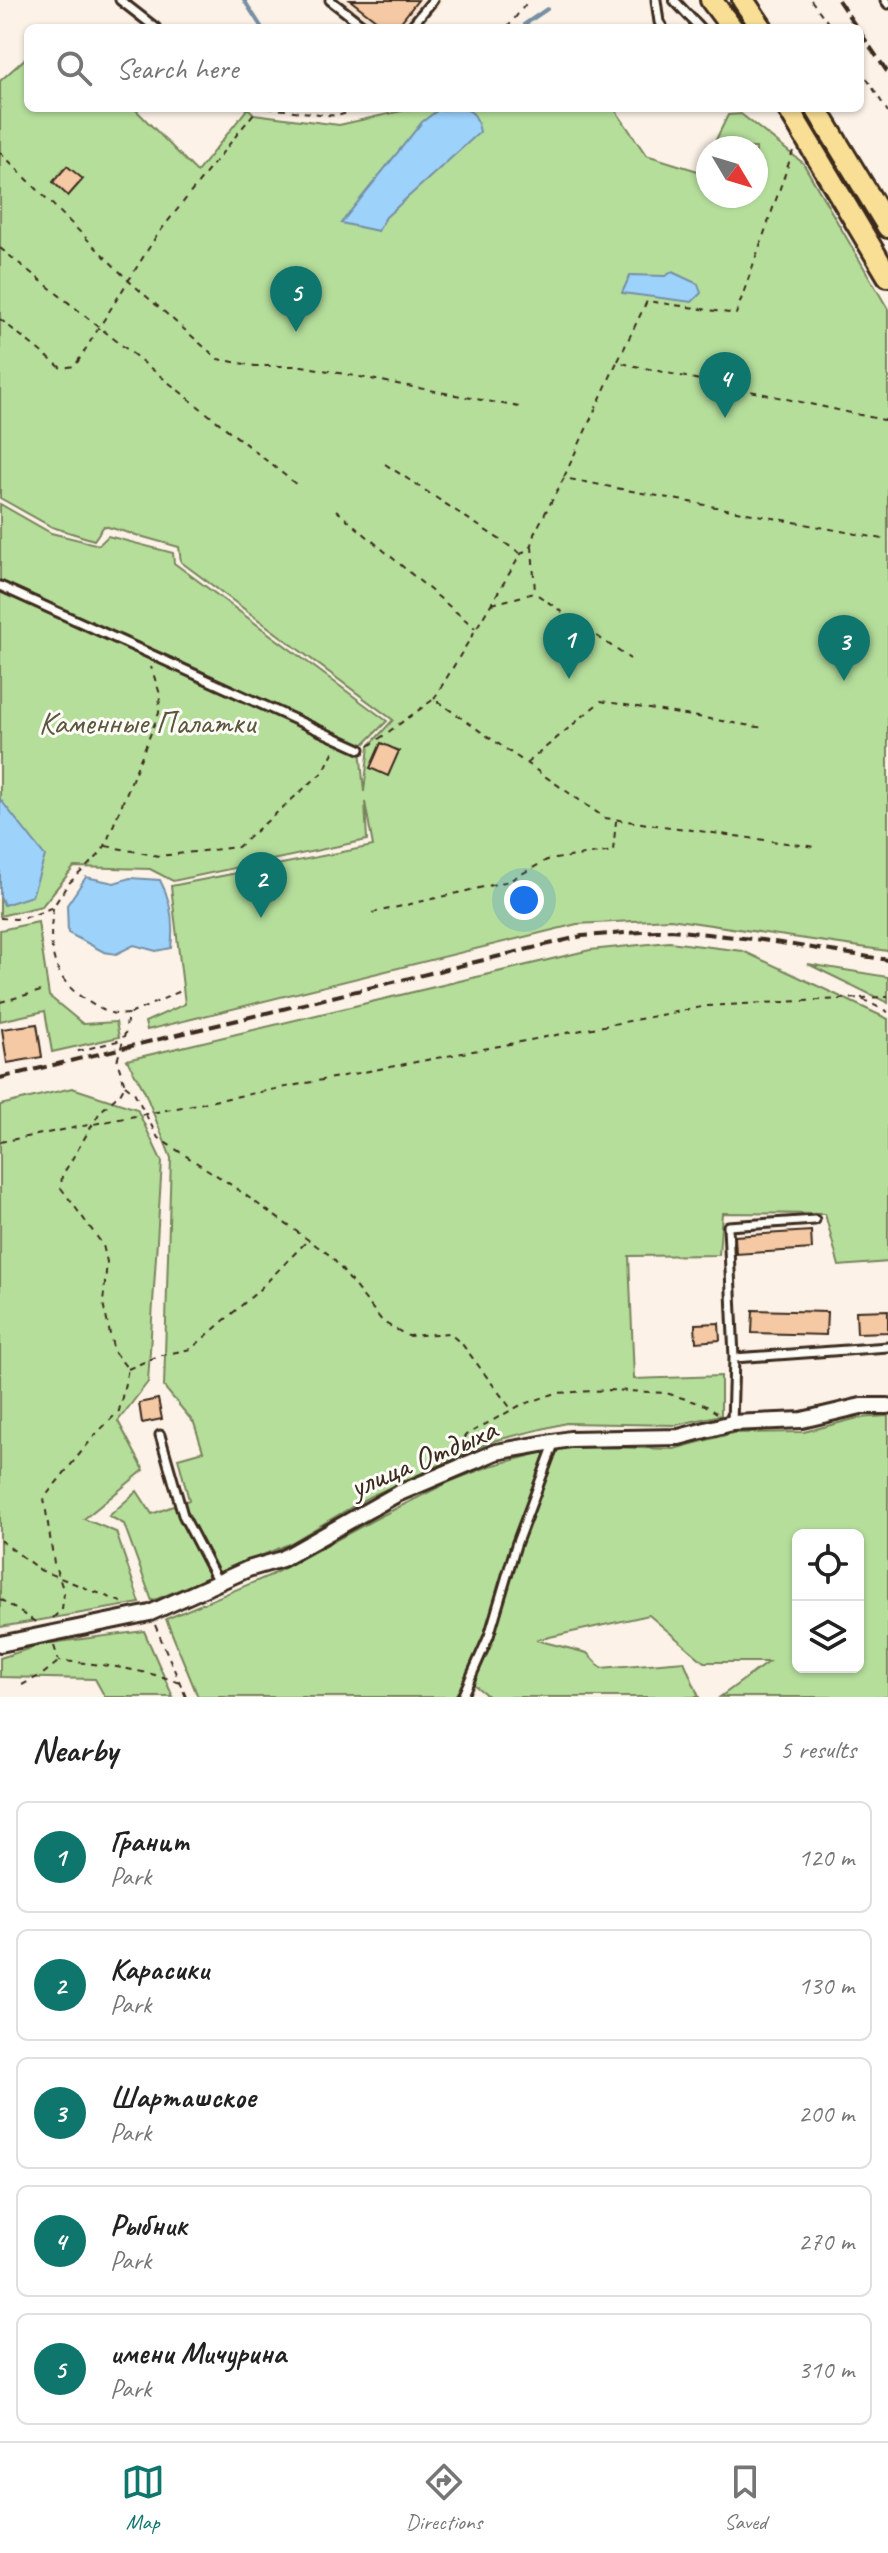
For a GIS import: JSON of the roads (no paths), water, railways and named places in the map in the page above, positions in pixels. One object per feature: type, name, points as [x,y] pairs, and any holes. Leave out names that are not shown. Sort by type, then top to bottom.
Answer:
[{"type":"main road","points":[[711,0],[729,24]]},
{"type":"main road","points":[[743,0],[759,24]]},
{"type":"main road","points":[[789,112],[888,276]]},
{"type":"main road","points":[[818,112],[888,230],[878,242],[868,240]]},
{"type":"street","name":"улица Отдыха","points":[[0,1644],[150,1613],[218,1582],[282,1559],[369,1508],[442,1473],[496,1452],[570,1439],[679,1437],[732,1423],[802,1420],[861,1406],[888,1406]]},
{"type":"lane","points":[[120,0],[151,24]]},
{"type":"lane","points":[[330,0],[361,24]]},
{"type":"lane","points":[[413,24],[433,0]]},
{"type":"lane","points":[[656,0],[660,24]]},
{"type":"lane","points":[[674,0],[696,24]]},
{"type":"lane","points":[[0,586],[360,749]]},
{"type":"lane","points":[[732,1423],[734,1358],[728,1226],[815,1220]]},
{"type":"lane","points":[[734,1358],[888,1347]]},
{"type":"lane","points":[[160,1435],[183,1515],[218,1582]]},
{"type":"lane","points":[[462,1697],[489,1636],[516,1545],[554,1444]]},
{"type":"water","points":[[435,112],[470,112],[480,132],[386,217],[378,231],[341,223],[422,122]]},
{"type":"water","points":[[672,272],[698,284],[701,293],[692,302],[622,293],[630,275],[665,276]]},
{"type":"water","points":[[0,799],[45,856],[32,896],[4,905],[0,896]]},
{"type":"water","points":[[86,877],[114,883],[130,878],[160,880],[171,913],[171,948],[156,951],[134,945],[116,954],[104,952],[68,933],[67,905]]},
{"type":"waterway","points":[[244,0],[259,24]]},
{"type":"waterway","points":[[525,24],[547,9]]},
{"type":"railway","points":[[838,0],[854,24]]},
{"type":"railway","points":[[864,38],[888,73]]},
{"type":"railway","points":[[0,1078],[582,936],[671,930],[762,940],[888,960]]},
{"type":"place","name":"имени Мичурина","points":[[296,332]]},
{"type":"place","name":"Рыбник","points":[[725,418]]},
{"type":"place","name":"Гранит","points":[[569,679]]},
{"type":"place","name":"Шарташское","points":[[844,681]]},
{"type":"place","name":"Карасики","points":[[261,918]]},
{"type":"park label","name":"Каменные Палатки","points":[[147,722]]}]
